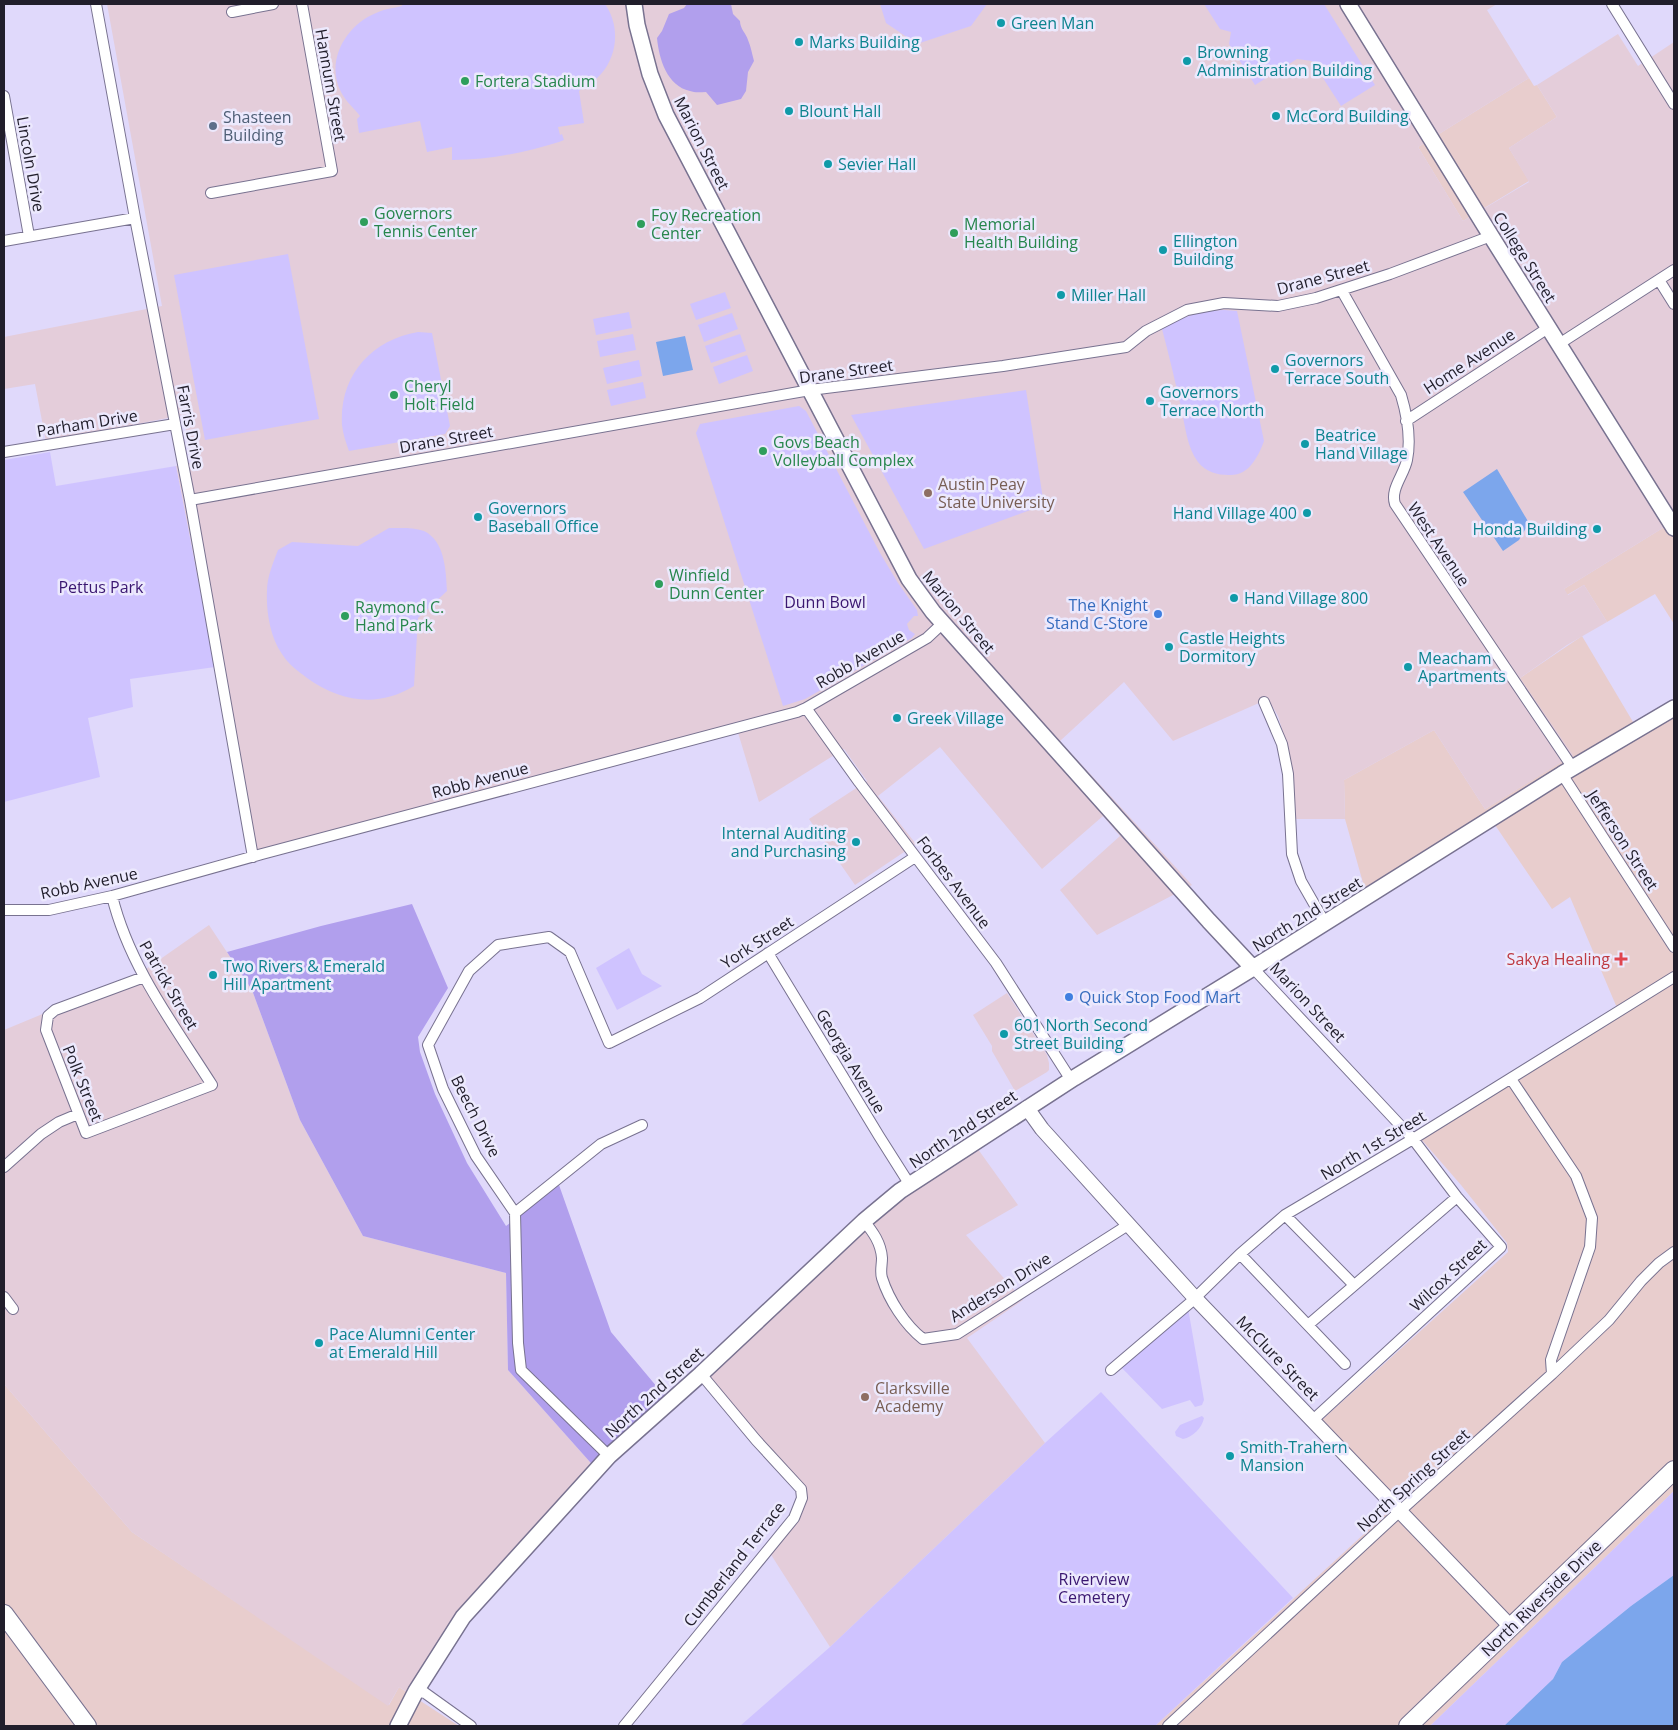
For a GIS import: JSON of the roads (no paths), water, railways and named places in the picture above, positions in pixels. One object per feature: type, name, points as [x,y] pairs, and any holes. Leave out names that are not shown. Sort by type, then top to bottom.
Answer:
[{"type":"highway","name":"North Riverside Drive","points":[[1408,1726],[1674,1470]]},
{"type":"highway","points":[[4,1614],[87,1726]]},
{"type":"main road","name":"Marion Street","points":[[634,4],[637,25],[650,74],[666,116],[909,579],[943,623],[1208,921],[1254,968]]},
{"type":"main road","name":"College Street","points":[[1348,4],[1674,528]]},
{"type":"main road","name":"North 2nd Street","points":[[398,1726],[416,1691],[463,1617],[609,1456],[701,1374],[864,1220],[910,1185],[1071,1080],[1254,968],[1568,771],[1674,708]]},
{"type":"main road","name":"McClure Street","points":[[1027,1108],[1042,1129],[1195,1298],[1511,1627]]},
{"type":"street","name":"Farris Drive","points":[[96,4],[134,218],[190,500],[253,857]]},
{"type":"street","points":[[232,12],[274,4]]},
{"type":"street","name":"Hannum Street","points":[[211,193],[332,171],[302,4]]},
{"type":"street","points":[[1612,4],[1674,104]]},
{"type":"street","name":"Lincoln Drive","points":[[4,96],[29,236]]},
{"type":"street","points":[[4,241],[134,218]]},
{"type":"street","name":"Drane Street","points":[[190,500],[810,390],[1003,366],[1126,347],[1146,331],[1187,310],[1224,303],[1278,306],[1342,291],[1491,236]]},
{"type":"street","points":[[1559,344],[1674,270]]},
{"type":"street","points":[[1659,280],[1674,304]]},
{"type":"street","name":"West Avenue","points":[[1342,291],[1401,395],[1405,408],[1408,456],[1405,468],[1393,494],[1395,504],[1568,771]]},
{"type":"street","name":"Home Avenue","points":[[1406,421],[1548,328]]},
{"type":"street","name":"Parham Drive","points":[[4,452],[175,424]]},
{"type":"street","name":"Robb Avenue","points":[[4,910],[49,910],[112,896],[782,716],[806,708],[927,638],[943,623]]},
{"type":"street","points":[[1264,702],[1282,744],[1288,774],[1292,854],[1301,881],[1324,923]]},
{"type":"street","name":"Forbes Avenue","points":[[806,708],[829,742],[996,963],[1071,1080]]},
{"type":"street","name":"Jefferson Street","points":[[1568,771],[1674,947]]},
{"type":"street","name":"York Street","points":[[609,1042],[700,998],[915,857]]},
{"type":"street","name":"Patrick Street","points":[[112,896],[126,939],[144,977],[212,1084]]},
{"type":"street","name":"Beech Drive","points":[[515,1213],[476,1156],[443,1089],[428,1045],[468,971],[498,944],[549,937],[570,952],[609,1042]]},
{"type":"street","name":"Georgia Avenue","points":[[768,953],[910,1185]]},
{"type":"street","name":"Marion Street","points":[[1254,968],[1414,1139]]},
{"type":"street","name":"Polk Street","points":[[144,977],[55,1010],[48,1016],[46,1030],[86,1133],[212,1084]]},
{"type":"street","name":"North 1st Street","points":[[1111,1370],[1195,1298],[1240,1254],[1285,1215],[1414,1139],[1674,977]]},
{"type":"street","points":[[1511,1079],[1576,1176],[1592,1218],[1590,1247],[1551,1360],[1552,1374]]},
{"type":"street","points":[[4,1168],[41,1134],[60,1122],[78,1114]]},
{"type":"street","points":[[609,1456],[521,1370],[518,1343],[515,1213],[602,1144],[642,1125]]},
{"type":"street","name":"Wilcox Street","points":[[1313,1420],[1501,1247],[1457,1197],[1414,1139]]},
{"type":"street","points":[[1308,1325],[1457,1197]]},
{"type":"street","points":[[1285,1215],[1354,1284]]},
{"type":"street","name":"Anderson Drive","points":[[864,1220],[877,1237],[882,1255],[882,1276],[890,1295],[912,1330],[923,1339],[957,1334],[1128,1225]]},
{"type":"street","name":"North Spring Street","points":[[1168,1726],[1400,1511],[1552,1374],[1609,1320],[1641,1280],[1674,1252]]},
{"type":"street","points":[[1240,1254],[1345,1364]]},
{"type":"street","points":[[4,1297],[13,1309]]},
{"type":"street","name":"Cumberland Terrace","points":[[624,1726],[794,1518],[802,1498],[801,1489],[756,1440],[701,1374]]},
{"type":"street","points":[[416,1691],[425,1693],[471,1726]]},
{"type":"water","points":[[685,336],[693,370],[663,376],[656,342]]},
{"type":"water","points":[[1497,469],[1529,523],[1519,540],[1503,551],[1463,492]]},
{"type":"water","points":[[1674,1575],[1674,1726],[1504,1726],[1553,1679],[1562,1662],[1631,1606]]},
{"type":"place","name":"Green Man","points":[[1001,23]]},
{"type":"place","name":"Marks Building","points":[[799,42]]},
{"type":"place","name":"Browning Administration Building","points":[[1187,61]]},
{"type":"place","name":"Fortera Stadium","points":[[465,81]]},
{"type":"place","name":"Blount Hall","points":[[789,111]]},
{"type":"place","name":"McCord Building","points":[[1276,116]]},
{"type":"place","name":"Shasteen Building","points":[[213,126]]},
{"type":"place","name":"Sevier Hall","points":[[828,164]]},
{"type":"place","name":"Governors Tennis Center","points":[[364,222]]},
{"type":"place","name":"Foy Recreation Center","points":[[641,224]]},
{"type":"place","name":"Memorial Health Building","points":[[954,233]]},
{"type":"place","name":"Ellington Building","points":[[1163,250]]},
{"type":"place","name":"Miller Hall","points":[[1061,295]]},
{"type":"place","name":"Governors Terrace South","points":[[1275,369]]},
{"type":"place","name":"Cheryl Holt Field","points":[[394,395]]},
{"type":"place","name":"Governors Terrace North","points":[[1150,401]]},
{"type":"place","name":"Beatrice Hand Village","points":[[1305,444]]},
{"type":"place","name":"Govs Beach Volleyball Complex","points":[[763,451]]},
{"type":"place","name":"Austin Peay State University","points":[[928,493]]},
{"type":"place","name":"Hand Village 400","points":[[1307,513]]},
{"type":"place","name":"Governors Baseball Office","points":[[478,517]]},
{"type":"place","name":"Honda Building","points":[[1597,529]]},
{"type":"place","name":"Winfield Dunn Center","points":[[659,584]]},
{"type":"place","name":"Hand Village 800","points":[[1234,598]]},
{"type":"place","name":"The Knight Stand C-Store","points":[[1158,614]]},
{"type":"place","name":"Raymond C. Hand Park","points":[[345,616]]},
{"type":"place","name":"Castle Heights Dormitory","points":[[1169,647]]},
{"type":"place","name":"Meacham Apartments","points":[[1408,667]]},
{"type":"place","name":"Greek Village","points":[[897,718]]},
{"type":"place","name":"Internal Auditing and Purchasing","points":[[856,842]]},
{"type":"place","name":"Sakya Healing","points":[[1621,959]]},
{"type":"place","name":"Two Rivers & Emerald Hill Apartment","points":[[213,975]]},
{"type":"place","name":"Quick Stop Food Mart","points":[[1069,997]]},
{"type":"place","name":"601 North Second Street Building","points":[[1004,1034]]},
{"type":"place","name":"Pace Alumni Center at Emerald Hill","points":[[319,1343]]},
{"type":"place","name":"Clarksville Academy","points":[[865,1397]]},
{"type":"place","name":"Smith-Trahern Mansion","points":[[1230,1456]]},
{"type":"park label","name":"Pettus Park","points":[[101,587]]},
{"type":"park label","name":"Dunn Bowl","points":[[825,602]]},
{"type":"park label","name":"Riverview Cemetery","points":[[1094,1588]]}]
